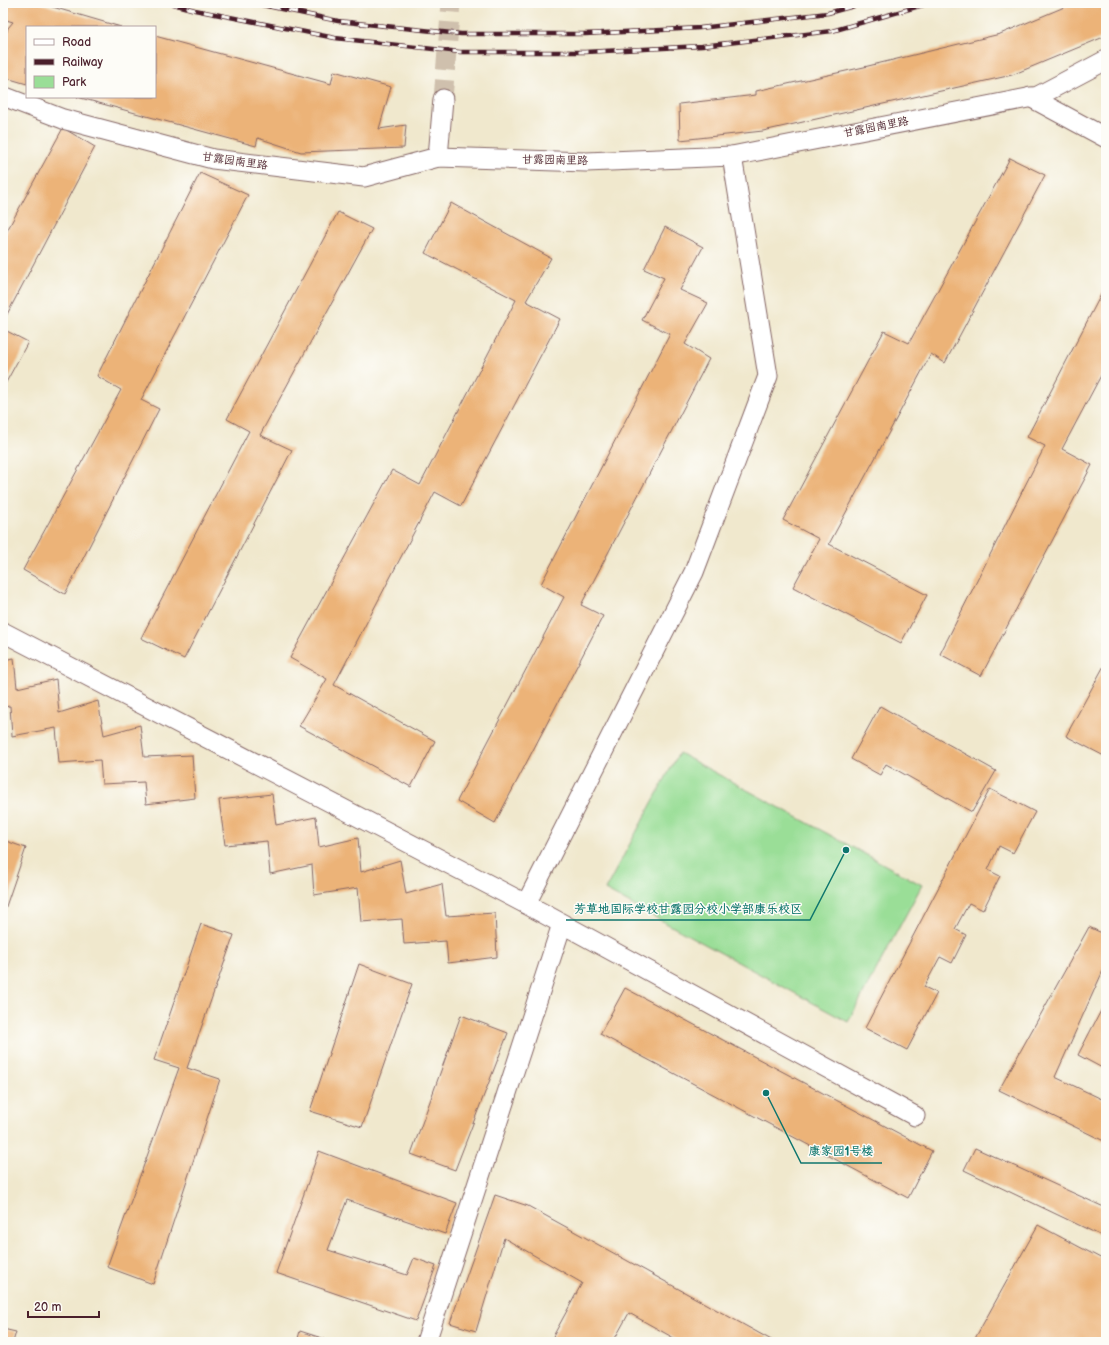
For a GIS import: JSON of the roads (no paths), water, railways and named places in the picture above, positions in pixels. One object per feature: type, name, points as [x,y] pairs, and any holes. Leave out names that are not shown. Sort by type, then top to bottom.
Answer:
[{"type":"street","name":"甘露园南里路","points":[[3,96],[63,119],[213,159],[364,177],[438,157],[586,162],[732,156],[1038,96],[1106,60]]},
{"type":"street","points":[[1030,97],[1106,138]]},
{"type":"street","points":[[438,157],[443,99]]},
{"type":"street","points":[[526,904],[694,572],[768,376],[732,156]]},
{"type":"street","points":[[3,632],[526,904],[915,1116]]},
{"type":"street","points":[[426,1342],[562,924]]},
{"type":"tunnel","points":[[443,99],[451,3]]},
{"type":"railway","points":[[169,3],[195,10],[335,38],[460,52],[585,52],[702,46],[832,31],[930,3]]},
{"type":"railway","points":[[253,3],[338,21],[461,34],[585,34],[700,28],[828,13],[865,3]]},
{"type":"place","name":"芳草地国际学校甘露园分校小学部康乐校区","points":[[846,850]]},
{"type":"place","name":"康家园1号楼","points":[[766,1093]]}]
